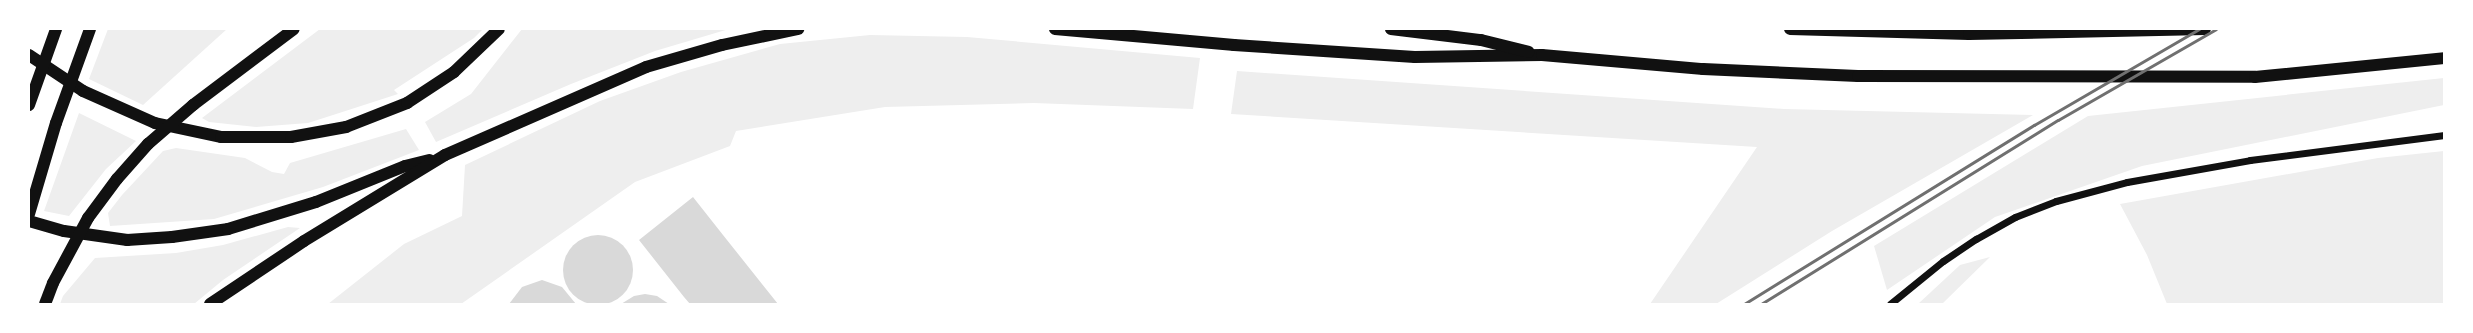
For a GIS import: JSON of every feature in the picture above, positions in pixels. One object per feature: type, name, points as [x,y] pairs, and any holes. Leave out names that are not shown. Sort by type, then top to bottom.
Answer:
[{"type":"highway","points":[[29,105],[56,29]]},
{"type":"highway","points":[[29,214],[56,123],[90,29]]},
{"type":"highway","points":[[45,304],[53,283],[88,218],[117,179],[148,144],[193,105],[294,29]]},
{"type":"highway","points":[[29,54],[82,91],[132,115],[181,130],[221,137],[291,137],[346,127],[407,103],[454,72],[499,29]]},
{"type":"highway","points":[[210,304],[304,241],[445,155],[646,67],[722,45],[798,29]]},
{"type":"highway","points":[[1055,29],[1234,45],[1414,57],[1542,55],[1703,69],[1866,76],[2255,77],[2444,58]]},
{"type":"highway","points":[[1391,29],[1481,40],[1542,55]]},
{"type":"highway","points":[[1790,29],[1969,34],[2205,29]]},
{"type":"highway","points":[[29,221],[64,231],[127,240],[172,237],[228,229],[316,202],[405,166],[445,155]]},
{"type":"street","points":[[1890,304],[1943,261],[1976,239],[2015,217],[2056,201],[2127,182],[2250,160],[2444,134]]},
{"type":"shaded area","points":[[108,29],[227,29],[143,105],[89,79]]},
{"type":"shaded area","points":[[320,29],[483,29],[474,38],[394,90],[398,94],[308,123],[256,127],[209,122],[202,118]]},
{"type":"shaded area","points":[[522,29],[729,29],[655,51],[571,84],[436,142],[425,122],[471,94]]},
{"type":"shaded area","points":[[870,35],[967,37],[1200,58],[1193,109],[1034,103],[885,107],[736,131],[730,146],[635,182],[461,304],[328,304],[404,244],[462,216],[465,165],[600,101],[681,72],[780,44]]},
{"type":"shaded area","points":[[1237,71],[1784,109],[2033,115],[1832,231],[1716,304],[1650,304],[1757,147],[1231,114]]},
{"type":"shaded area","points":[[2444,78],[2444,105],[2142,166],[1995,217],[1887,290],[1874,246],[2088,116]]},
{"type":"shaded area","points":[[79,113],[136,141],[106,169],[69,216],[44,211]]},
{"type":"shaded area","points":[[406,129],[419,150],[323,187],[214,219],[110,226],[108,213],[122,195],[163,151],[176,148],[245,158],[272,172],[284,174],[290,163]]},
{"type":"shaded area","points":[[2444,151],[2444,304],[2167,304],[2147,255],[2120,204],[2378,158]]},
{"type":"shaded area","points":[[693,197],[778,304],[690,304],[684,297],[639,240]]},
{"type":"shaded area","points":[[288,227],[300,228],[223,280],[194,304],[60,304],[63,296],[95,258],[176,253],[223,245]]},
{"type":"shaded area","points":[[598,235],[617,241],[627,251],[633,270],[627,289],[617,299],[598,305],[579,299],[569,289],[563,270],[569,251],[579,241]]},
{"type":"shaded area","points":[[1990,257],[1942,304],[1918,304],[1960,265]]},
{"type":"shaded area","points":[[542,280],[562,287],[576,304],[509,304],[522,287]]},
{"type":"shaded area","points":[[645,294],[657,296],[669,304],[621,304],[634,296]]},
{"type":"railway","points":[[1744,304],[2034,125],[2199,29]]},
{"type":"railway","points":[[1761,304],[2058,120],[2216,29]]}]
